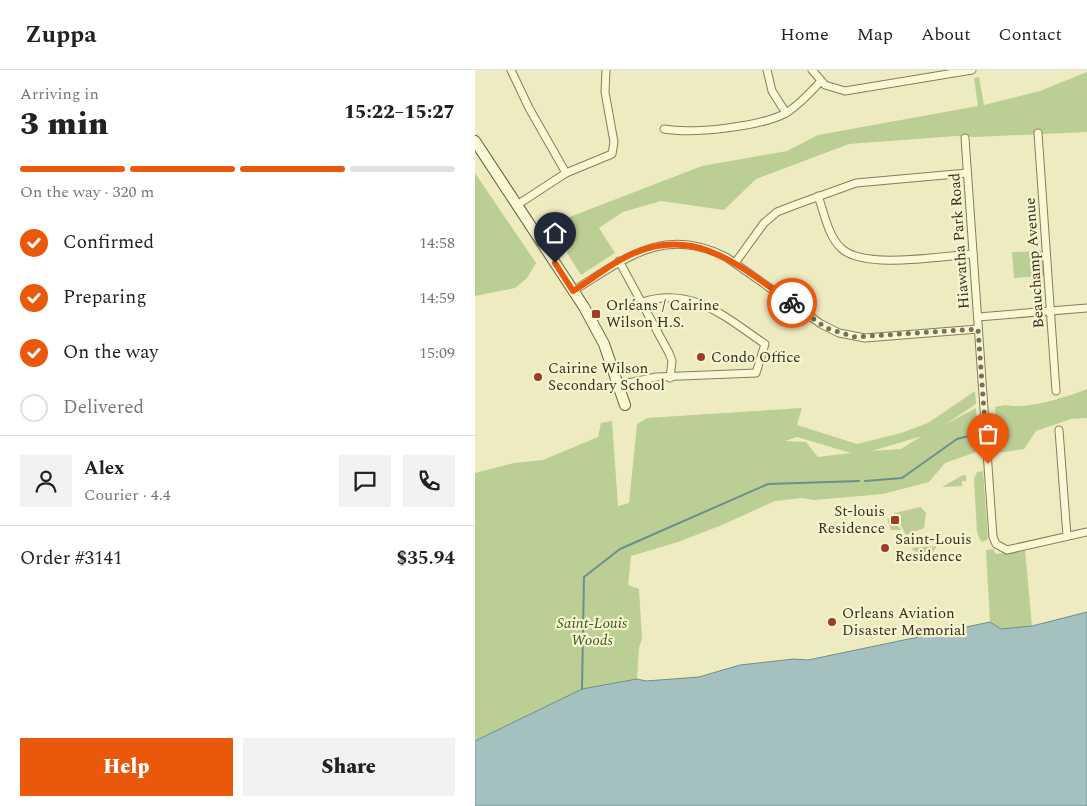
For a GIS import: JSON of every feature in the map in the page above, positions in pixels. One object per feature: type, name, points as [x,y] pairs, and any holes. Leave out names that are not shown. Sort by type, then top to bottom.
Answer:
[{"type":"street","points":[[511,70],[529,108],[567,173]]},
{"type":"street","points":[[517,205],[567,173],[609,156],[614,150],[605,92],[606,70]]},
{"type":"street","points":[[767,70],[772,91],[786,113]]},
{"type":"street","points":[[812,70],[820,82],[831,88],[845,91],[972,70]]},
{"type":"street","points":[[664,129],[696,132],[772,119],[786,113],[801,102],[820,82]]},
{"type":"street","name":"Beauchamp Avenue","points":[[1038,133],[1056,391]]},
{"type":"street","name":"Hiawatha Park Road","points":[[965,138],[993,537],[996,544],[1001,548],[1013,550],[1067,536]]},
{"type":"street","points":[[475,141],[573,291],[604,344],[625,405]]},
{"type":"street","points":[[735,263],[777,212],[817,196],[848,185],[869,181],[967,173]]},
{"type":"street","points":[[817,196],[833,237],[841,248],[853,256],[873,261],[973,254]]},
{"type":"street","points":[[573,291],[619,261],[656,246],[683,244],[710,250],[735,263],[826,328],[846,335],[865,338],[978,329]]},
{"type":"street","points":[[619,261],[669,352],[672,361],[670,378]]},
{"type":"street","points":[[619,385],[656,377],[670,378],[756,373],[765,344],[717,312],[685,298],[672,296],[642,302]]},
{"type":"street","points":[[978,317],[1087,308]]},
{"type":"street","points":[[1059,430],[1067,536],[1087,532]]},
{"type":"green space","points":[[1087,72],[1087,132],[974,137],[956,136],[849,144],[756,179],[724,210],[661,201],[623,212],[599,228],[615,253],[581,275],[567,253],[569,246],[554,223],[702,166],[787,151],[818,135],[978,106],[974,78],[979,77],[984,105],[1040,91]]},
{"type":"green space","points":[[475,173],[536,263],[527,278],[515,288],[475,296]]},
{"type":"green space","points":[[1044,251],[1045,276],[1014,278],[1012,252]]},
{"type":"green space","points":[[1087,389],[1087,418],[1071,419],[1036,431],[1024,449],[998,453],[995,407],[1039,404]]},
{"type":"green space","name":"Saint-Louis Woods","points":[[975,391],[976,404],[946,424],[976,408],[979,451],[945,463],[929,482],[883,494],[814,500],[802,498],[775,501],[678,542],[631,556],[628,585],[639,589],[642,639],[639,648],[637,679],[582,689],[475,741],[475,473],[514,463],[543,460],[598,437],[601,423],[612,421],[618,506],[629,503],[637,424],[647,418],[802,408],[797,425],[857,444],[901,433],[928,423]],"holes":[[[922,436],[901,449],[872,451]],[[797,437],[851,453],[818,457],[806,442],[785,441]]]},
{"type":"green space","points":[[983,471],[988,539],[983,542],[980,540],[977,532],[974,479],[977,472]]},
{"type":"green space","points":[[963,475],[966,476],[966,481],[962,481],[962,486],[942,487]]},
{"type":"green space","points":[[921,507],[926,513],[924,528],[906,535],[894,513]]},
{"type":"green space","points":[[894,518],[901,530],[891,530],[887,519]]},
{"type":"green space","points":[[929,537],[937,542],[911,544],[917,538]]},
{"type":"green space","points":[[937,546],[933,552],[917,553],[911,548]]},
{"type":"green space","points":[[993,549],[996,554],[1025,550],[1032,626],[1001,629],[990,622],[986,550]]},
{"type":"water","points":[[1087,612],[1087,806],[475,806],[475,741],[582,689],[637,679],[646,681],[699,677],[740,665],[794,659],[808,660],[990,622],[1001,629],[1032,626]]},
{"type":"waterway","points":[[865,481],[902,478],[957,439],[972,435]]},
{"type":"waterway","points":[[582,689],[584,577],[620,549],[768,484],[859,481]]},
{"type":"way so far","points":[[792,303],[826,328],[839,334],[855,337],[865,338],[978,329],[988,464]]},
{"type":"place","name":"Orléans / Cairine Wilson H.S.","points":[[596,314]]},
{"type":"place","name":"Condo Office","points":[[701,357]]},
{"type":"place","name":"Cairine Wilson Secondary School","points":[[538,377]]},
{"type":"place","name":"St-louis Residence","points":[[895,520]]},
{"type":"place","name":"Saint-Louis Residence","points":[[885,548]]},
{"type":"place","name":"Orleans Aviation Disaster Memorial","points":[[832,622]]},
{"type":"route","points":[[555,263],[573,291],[619,261],[643,250],[669,244],[696,246],[726,257],[792,303]]}]
